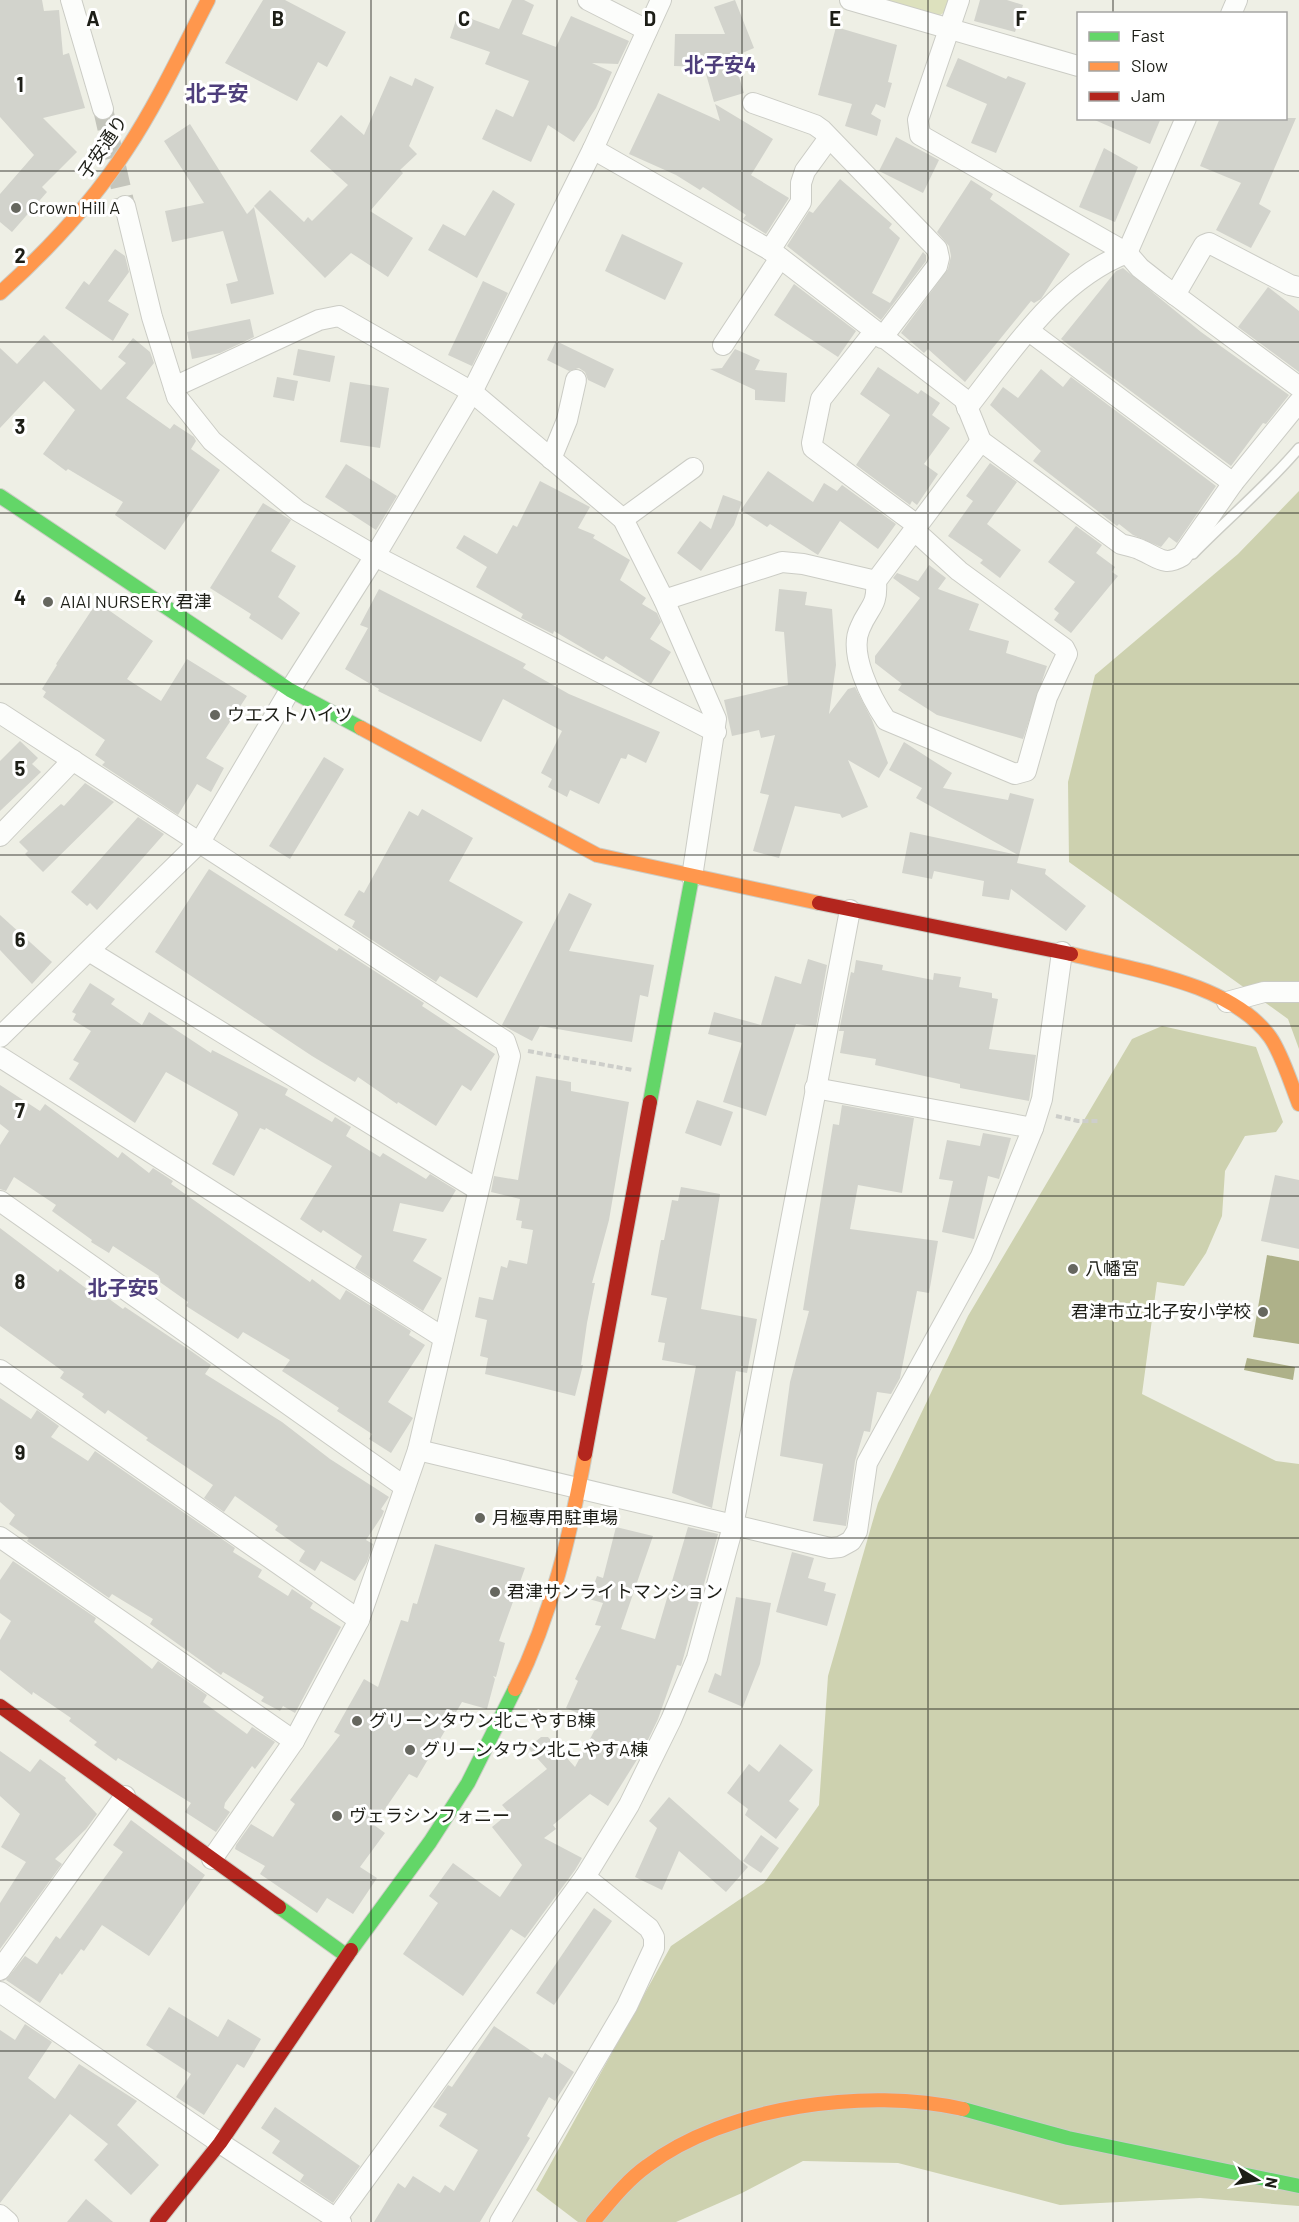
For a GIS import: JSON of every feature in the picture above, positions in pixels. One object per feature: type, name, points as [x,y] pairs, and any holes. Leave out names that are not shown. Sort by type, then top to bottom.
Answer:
[{"type":"street","points":[[71,0],[103,109]]},
{"type":"street","name":"子安通り","points":[[0,293],[35,262],[73,221],[126,150],[208,0]]},
{"type":"street","points":[[588,0],[647,30]]},
{"type":"street","points":[[0,1037],[200,842],[290,690],[375,556],[472,392],[593,149],[661,0]]},
{"type":"street","points":[[850,0],[1077,66]]},
{"type":"street","points":[[958,0],[918,120],[920,135],[1127,253],[1140,268],[1175,296],[1299,387]]},
{"type":"street","points":[[753,103],[815,125],[937,249],[939,258],[937,266],[821,399],[812,443],[813,448],[916,527],[959,571],[1064,648],[1067,654],[1047,697],[1026,771],[1015,774],[886,720],[877,708],[856,654],[855,640],[877,598],[876,580],[916,527],[981,441]]},
{"type":"street","points":[[967,408],[1029,331],[1060,297],[1103,262],[1127,253],[1185,120]]},
{"type":"street","points":[[723,345],[775,254],[801,202],[801,183],[805,171],[829,138]]},
{"type":"street","points":[[593,149],[775,254],[964,399],[981,441],[1121,544],[1140,549],[1163,562],[1173,561],[1182,556],[1233,483],[1299,402]]},
{"type":"street","points":[[125,206],[152,317],[177,397],[212,441],[298,511],[375,556],[716,732]]},
{"type":"street","points":[[1175,296],[1204,245],[1209,243],[1290,285],[1299,286]]},
{"type":"street","points":[[158,2222],[220,2143],[347,1956],[430,1842],[468,1783],[499,1725],[528,1662],[554,1593],[579,1488],[692,877],[716,732],[716,719],[664,600],[623,519],[472,392],[339,316],[320,320],[174,387]]},
{"type":"street","points":[[1029,331],[1233,483]]},
{"type":"street","points":[[551,459],[567,420],[576,380]]},
{"type":"street","points":[[623,519],[693,468]]},
{"type":"street","points":[[0,496],[290,690],[597,855],[850,910],[1062,952],[1198,987],[1240,1009],[1270,1037],[1299,1104]]},
{"type":"street","points":[[664,600],[782,562],[803,564],[876,580]]},
{"type":"street","points":[[0,713],[505,1041],[510,1056],[477,1189],[418,1450],[359,1620],[294,1741],[212,1859]]},
{"type":"street","points":[[0,836],[73,760]]},
{"type":"street","points":[[0,1992],[338,2221],[585,1877],[629,1805],[671,1720],[697,1658],[734,1526],[850,910]]},
{"type":"street","points":[[89,951],[477,1189]]},
{"type":"street","points":[[418,1450],[830,1548],[840,1547],[851,1541],[857,1531],[867,1463],[981,1256],[1035,1120],[1042,1099],[1062,952]]},
{"type":"street","points":[[1227,1002],[1264,992],[1299,992]]},
{"type":"street","points":[[0,1057],[444,1338]]},
{"type":"street","points":[[815,1088],[1035,1120]]},
{"type":"street","points":[[0,1201],[405,1487]]},
{"type":"street","points":[[0,1370],[359,1620]]},
{"type":"street","points":[[0,1537],[294,1741]]},
{"type":"street","points":[[0,1706],[347,1956]]},
{"type":"street","points":[[0,1970],[125,1796]]},
{"type":"street","points":[[500,2222],[627,2006],[654,1948],[654,1937],[650,1929],[585,1877]]},
{"type":"street","points":[[592,2222],[649,2164],[688,2142],[756,2115],[837,2103],[920,2102],[991,2116],[1066,2137],[1299,2186]]},
{"type":"street","points":[[0,2215],[8,2222]]},
{"type":"lane","points":[[1182,556],[1191,555],[1248,498],[1280,470],[1299,448]]},
{"type":"path","points":[[507,1047],[642,1072]]},
{"type":"path","points":[[1035,1120],[1100,1121]]},
{"type":"shaded area","points":[[878,0],[951,0],[948,10],[937,17]]},
{"type":"shaded area","points":[[1299,491],[1299,1049],[1288,1019],[1069,862],[1068,782],[1095,675],[1238,554]]},
{"type":"shaded area","points":[[1162,1026],[1256,1047],[1283,1122],[1276,1132],[1245,1136],[1225,1171],[1222,1216],[1206,1253],[1184,1286],[1157,1282],[1142,1394],[1276,1461],[1299,1464],[1299,2206],[1200,2198],[1060,2205],[898,2163],[803,2161],[742,2193],[676,2222],[578,2222],[536,2190],[671,1946],[764,1883],[819,1805],[828,1676],[878,1503],[968,1316],[1132,1039]]},
{"type":"shaded area","points":[[1267,1255],[1299,1261],[1299,1344],[1253,1337]]},
{"type":"shaded area","points":[[1247,1358],[1295,1367],[1293,1380],[1244,1370]]},
{"type":"building","points":[[0,0],[42,0],[44,11],[59,10],[63,55],[69,53],[85,108],[43,118],[77,152],[42,187],[47,192],[12,232],[0,222],[0,194],[34,155],[0,117]]},
{"type":"building","points":[[263,0],[285,0],[346,32],[327,67],[318,62],[297,101],[225,63]]},
{"type":"building","points":[[512,0],[524,0],[534,5],[522,34],[556,47],[571,16],[629,41],[618,64],[592,63],[612,72],[596,108],[574,142],[548,125],[531,162],[482,139],[496,109],[513,117],[529,81],[485,64],[490,52],[450,38],[458,14],[499,29]]},
{"type":"building","points":[[735,0],[754,48],[733,57],[744,93],[714,102],[704,67],[674,66],[675,34],[725,34],[714,7]]},
{"type":"building","points":[[980,0],[1007,0],[1023,5],[1015,32],[974,21]]},
{"type":"building","points":[[836,27],[897,45],[888,82],[892,83],[885,108],[876,104],[871,114],[881,120],[877,136],[845,126],[852,104],[818,95]]},
{"type":"building","points":[[958,58],[1006,79],[1008,76],[1026,83],[996,153],[971,143],[987,104],[946,86]]},
{"type":"building","points":[[390,76],[412,86],[415,78],[434,87],[409,146],[417,154],[400,170],[403,173],[370,211],[413,238],[388,277],[351,253],[325,278],[254,206],[270,190],[304,222],[308,217],[312,221],[348,185],[310,151],[341,115],[364,135]]},
{"type":"building","points":[[658,93],[720,121],[715,104],[773,139],[751,175],[789,198],[766,234],[743,219],[746,215],[703,187],[700,190],[676,175],[629,154]]},
{"type":"building","points":[[1296,118],[1259,204],[1271,211],[1251,248],[1216,230],[1241,183],[1200,166],[1219,120]]},
{"type":"building","points":[[1095,120],[1160,120],[1150,144]]},
{"type":"building","points":[[190,124],[247,214],[254,207],[274,294],[231,304],[226,284],[238,281],[223,231],[172,242],[165,211],[204,203],[164,141]]},
{"type":"building","points":[[896,137],[939,160],[923,193],[879,171]]},
{"type":"building","points":[[1104,148],[1138,167],[1115,222],[1079,207]]},
{"type":"building","points":[[840,179],[892,224],[889,228],[900,238],[872,293],[890,303],[923,252],[926,255],[926,261],[881,320],[787,246],[809,211],[813,213]]},
{"type":"building","points":[[971,180],[993,194],[990,199],[1070,254],[1041,299],[1034,303],[1031,301],[965,382],[928,349],[924,353],[901,333],[948,269],[951,256],[949,246],[937,232]]},
{"type":"building","points":[[493,190],[515,204],[477,278],[428,250],[443,224],[465,236]]},
{"type":"building","points":[[622,234],[683,263],[665,300],[605,271]]},
{"type":"building","points":[[115,249],[125,256],[129,272],[108,301],[129,314],[113,341],[65,308],[84,281],[89,285]]},
{"type":"building","points":[[1123,268],[1201,332],[1289,395],[1266,424],[1263,423],[1231,466],[1061,339],[1116,271]]},
{"type":"building","points":[[483,281],[508,293],[472,366],[448,355]]},
{"type":"building","points":[[794,284],[856,331],[838,357],[774,315]]},
{"type":"building","points":[[1268,287],[1299,311],[1299,372],[1238,327]]},
{"type":"building","points":[[250,319],[254,337],[220,353],[192,359],[187,332]]},
{"type":"building","points":[[44,335],[101,390],[126,363],[118,357],[133,338],[150,352],[154,363],[126,398],[170,429],[174,424],[194,437],[196,441],[191,449],[220,470],[165,550],[115,515],[123,502],[68,469],[66,471],[43,454],[75,410],[44,381],[0,428],[0,348],[17,364]]},
{"type":"building","points":[[556,341],[614,369],[605,388],[588,380],[585,372],[579,368],[569,371],[547,360]]},
{"type":"building","points":[[298,349],[335,356],[330,382],[293,375]]},
{"type":"building","points":[[735,349],[760,360],[755,370],[787,373],[785,402],[755,400],[755,390],[710,369],[722,368]]},
{"type":"building","points":[[878,367],[918,394],[921,390],[940,403],[932,415],[950,428],[924,464],[938,474],[917,505],[912,501],[910,505],[856,465],[890,415],[860,394]]},
{"type":"building","points":[[1041,369],[1063,387],[1071,377],[1216,486],[1177,543],[1169,537],[1161,547],[1133,535],[1119,524],[1117,526],[1033,461],[1041,451],[990,405],[1003,387],[1018,398]]},
{"type":"building","points":[[277,377],[298,381],[294,401],[273,397]]},
{"type":"building","points":[[350,382],[389,388],[380,448],[340,442]]},
{"type":"building","points":[[990,463],[1017,482],[987,524],[1021,550],[1000,578],[980,563],[983,560],[948,536],[973,501],[966,496]]},
{"type":"building","points":[[346,464],[397,496],[376,530],[325,497]]},
{"type":"building","points":[[768,471],[813,502],[824,483],[837,491],[842,485],[896,524],[878,549],[840,521],[818,555],[770,524],[767,527],[741,510]]},
{"type":"building","points":[[540,481],[590,507],[578,528],[595,535],[593,538],[630,560],[620,580],[646,598],[642,604],[657,613],[661,622],[650,639],[671,652],[651,684],[606,656],[603,660],[554,631],[553,634],[521,618],[523,614],[476,587],[487,567],[456,548],[464,535],[497,554],[513,525],[517,527]]},
{"type":"building","points":[[723,495],[742,502],[734,525],[701,571],[677,553],[700,521],[711,529]]},
{"type":"building","points":[[263,503],[291,520],[271,551],[296,566],[278,597],[300,613],[282,640],[249,618],[251,614],[210,588]]},
{"type":"building","points":[[1076,526],[1102,545],[1096,553],[1115,567],[1112,572],[1118,576],[1071,633],[1054,620],[1059,613],[1054,609],[1075,582],[1048,562]]},
{"type":"building","points":[[929,565],[946,578],[938,589],[979,604],[969,630],[1009,641],[1006,653],[1047,666],[1023,739],[937,715],[898,690],[902,684],[875,663],[875,656],[920,598],[893,578],[897,573],[918,581]]},
{"type":"building","points":[[379,589],[526,664],[523,668],[569,694],[660,732],[646,763],[628,754],[626,759],[621,758],[599,804],[570,790],[567,797],[548,787],[552,779],[541,773],[562,731],[503,699],[481,742],[378,691],[379,689],[345,669],[368,628],[360,625]]},
{"type":"building","points":[[779,589],[807,592],[805,605],[832,609],[836,665],[829,714],[848,689],[855,687],[872,720],[888,763],[879,778],[848,760],[868,807],[842,818],[840,814],[795,806],[779,858],[753,851],[769,795],[760,793],[775,735],[761,738],[759,730],[732,736],[724,700],[788,685],[784,632],[775,631]]},
{"type":"building","points":[[97,602],[153,641],[127,679],[161,701],[187,659],[247,696],[206,758],[224,768],[211,792],[197,784],[178,815],[102,765],[105,762],[95,755],[105,740],[43,697],[46,692],[42,689],[56,664]]},
{"type":"building","points":[[20,741],[38,758],[32,764],[41,772],[0,811],[0,761]]},
{"type":"building","points":[[904,742],[952,773],[943,788],[1008,800],[1010,793],[1034,799],[1017,863],[1046,869],[1045,874],[1086,906],[1066,931],[1011,889],[1009,900],[982,896],[984,881],[934,871],[932,879],[902,873],[910,832],[1018,855],[916,798],[922,788],[889,770]]},
{"type":"building","points":[[324,757],[344,769],[290,859],[269,846]]},
{"type":"building","points":[[85,783],[114,802],[43,872],[25,854],[28,851],[19,842],[61,804],[64,806]]},
{"type":"building","points":[[422,809],[473,838],[449,881],[523,922],[477,998],[440,976],[436,982],[352,927],[355,921],[344,915],[359,890],[364,893],[409,811],[418,816]]},
{"type":"building","points":[[138,817],[164,834],[97,910],[90,903],[87,906],[71,892]]},
{"type":"building","points":[[209,869],[337,951],[339,948],[424,1003],[422,1006],[495,1054],[471,1091],[462,1085],[436,1126],[398,1102],[397,1104],[358,1077],[355,1082],[312,1056],[155,952]]},
{"type":"building","points":[[569,893],[592,904],[569,951],[654,965],[648,997],[640,995],[632,1042],[540,1026],[532,1041],[502,1025]]},
{"type":"building","points":[[0,915],[52,962],[32,984],[0,950]]},
{"type":"building","points":[[808,959],[827,965],[816,1027],[796,1024],[766,1116],[723,1102],[742,1043],[708,1034],[714,1012],[761,1025],[775,976],[801,984]]},
{"type":"building","points":[[856,960],[883,965],[882,970],[933,980],[934,973],[961,977],[959,987],[992,993],[992,998],[998,999],[989,1049],[1036,1055],[1029,1101],[960,1088],[960,1084],[875,1065],[876,1059],[840,1053],[844,1031],[839,1031],[851,972],[854,973]]},
{"type":"building","points":[[90,983],[115,999],[111,1004],[142,1025],[149,1012],[211,1053],[212,1050],[288,1089],[285,1095],[332,1122],[335,1117],[351,1127],[346,1136],[380,1157],[383,1153],[426,1179],[430,1174],[456,1190],[443,1212],[400,1203],[393,1231],[427,1239],[413,1261],[442,1278],[423,1311],[355,1268],[362,1256],[323,1230],[321,1233],[300,1219],[332,1166],[266,1128],[265,1130],[260,1128],[234,1176],[212,1164],[238,1115],[237,1112],[166,1072],[135,1123],[69,1079],[79,1063],[73,1060],[91,1031],[73,1020],[76,1014],[72,1012]]},
{"type":"building","points":[[536,1076],[571,1082],[571,1091],[629,1102],[609,1220],[592,1283],[595,1283],[587,1323],[581,1365],[583,1365],[575,1396],[485,1374],[488,1358],[480,1356],[487,1320],[475,1317],[479,1297],[493,1300],[501,1266],[507,1268],[509,1260],[527,1264],[533,1230],[521,1228],[522,1221],[516,1220],[520,1199],[491,1192],[494,1176],[518,1180]]},
{"type":"building","points":[[0,1085],[40,1111],[45,1104],[118,1158],[122,1152],[149,1173],[153,1168],[173,1181],[171,1184],[310,1282],[312,1279],[340,1300],[346,1290],[411,1331],[409,1335],[425,1345],[388,1402],[413,1418],[391,1453],[369,1439],[372,1434],[337,1411],[339,1408],[282,1371],[290,1360],[243,1332],[238,1339],[186,1306],[188,1302],[157,1280],[159,1276],[113,1246],[109,1253],[91,1242],[92,1240],[52,1211],[56,1205],[14,1177],[6,1191],[0,1189],[0,1145],[9,1131],[0,1124]]},
{"type":"building","points":[[697,1100],[733,1112],[721,1146],[685,1133]]},
{"type":"building","points":[[842,1105],[914,1118],[902,1193],[858,1185],[850,1229],[938,1241],[929,1293],[917,1291],[900,1378],[891,1394],[877,1392],[870,1432],[864,1431],[855,1461],[846,1526],[813,1521],[823,1464],[780,1456],[790,1382],[809,1311],[803,1310],[833,1124],[839,1125]]},
{"type":"building","points":[[983,1133],[1011,1138],[999,1179],[988,1176],[974,1239],[942,1232],[953,1181],[939,1179],[947,1140],[980,1146]]},
{"type":"building","points":[[1275,1175],[1299,1180],[1299,1249],[1261,1241]]},
{"type":"building","points":[[681,1187],[720,1194],[701,1309],[757,1319],[747,1373],[736,1371],[712,1508],[672,1493],[696,1366],[662,1360],[665,1343],[658,1342],[667,1298],[651,1295],[661,1240],[664,1240],[672,1200],[678,1201]]},
{"type":"building","points":[[0,1228],[58,1272],[60,1269],[91,1292],[94,1288],[123,1309],[125,1307],[191,1351],[211,1365],[205,1374],[282,1422],[330,1459],[389,1497],[381,1509],[384,1511],[382,1516],[366,1540],[373,1544],[367,1562],[355,1581],[321,1561],[315,1571],[299,1561],[305,1551],[275,1530],[278,1526],[235,1496],[224,1512],[204,1498],[213,1485],[146,1440],[148,1438],[108,1410],[105,1414],[82,1397],[84,1394],[60,1378],[64,1372],[0,1326]]},
{"type":"building","points":[[0,1398],[31,1419],[37,1410],[59,1426],[51,1437],[88,1461],[95,1451],[235,1548],[233,1552],[262,1570],[258,1577],[288,1596],[292,1589],[313,1603],[310,1608],[341,1627],[295,1713],[283,1706],[280,1711],[261,1701],[264,1697],[223,1672],[221,1675],[150,1624],[153,1619],[112,1594],[109,1598],[27,1541],[29,1538],[9,1524],[15,1515],[0,1502]]},
{"type":"building","points":[[616,1527],[653,1536],[621,1629],[655,1639],[688,1527],[718,1534],[681,1666],[677,1665],[658,1719],[643,1750],[608,1806],[590,1794],[553,1825],[556,1829],[544,1838],[582,1858],[575,1870],[525,1938],[511,1929],[463,1996],[403,1954],[438,1903],[429,1896],[453,1863],[500,1897],[522,1865],[492,1827],[509,1813],[502,1805],[547,1769],[528,1748],[541,1737],[548,1737],[575,1767],[599,1722],[566,1708],[578,1681],[575,1679],[601,1626],[595,1625],[603,1603],[589,1599],[597,1576],[603,1578]]},
{"type":"building","points":[[435,1544],[525,1568],[499,1641],[505,1643],[496,1677],[493,1676],[495,1679],[487,1709],[462,1702],[417,1778],[409,1774],[374,1825],[385,1833],[360,1867],[377,1878],[353,1914],[327,1898],[317,1913],[260,1874],[265,1866],[235,1849],[236,1845],[251,1824],[273,1837],[295,1804],[290,1800],[340,1735],[334,1732],[364,1679],[378,1687],[401,1620],[408,1622],[413,1603],[417,1604]]},
{"type":"building","points":[[792,1552],[814,1558],[808,1578],[826,1583],[824,1591],[836,1594],[827,1626],[776,1612]]},
{"type":"building","points":[[13,1561],[96,1618],[94,1622],[152,1669],[158,1661],[207,1695],[203,1702],[247,1734],[252,1727],[275,1742],[255,1769],[252,1766],[225,1803],[224,1808],[230,1812],[216,1832],[185,1812],[191,1803],[118,1758],[116,1761],[94,1745],[97,1742],[69,1721],[71,1718],[33,1692],[32,1695],[0,1670],[0,1640],[11,1621],[0,1613],[0,1580]]},
{"type":"building","points":[[736,1597],[771,1603],[760,1664],[743,1707],[708,1692],[715,1673],[721,1676]]},
{"type":"building","points":[[780,1744],[813,1770],[789,1801],[799,1809],[776,1839],[745,1815],[748,1809],[727,1793],[749,1764],[759,1772]]},
{"type":"building","points":[[0,1751],[30,1772],[40,1759],[66,1778],[65,1780],[97,1814],[86,1829],[55,1859],[62,1864],[0,1949],[0,1903],[26,1862],[1,1847],[20,1814],[0,1796]]},
{"type":"building","points":[[669,1797],[748,1867],[726,1892],[679,1851],[662,1890],[635,1877],[657,1828],[649,1821]]},
{"type":"building","points":[[131,1820],[205,1875],[149,1956],[102,1925],[84,1951],[81,1949],[62,1975],[60,1973],[40,2003],[6,1980],[25,1956],[37,1964],[56,1936],[60,1939],[123,1852],[113,1845]]},
{"type":"building","points":[[761,1835],[779,1848],[761,1873],[743,1861]]},
{"type":"building","points":[[594,1908],[612,1921],[554,2005],[536,1993]]},
{"type":"building","points":[[169,2007],[218,2037],[228,2019],[261,2039],[244,2068],[237,2064],[204,2115],[176,2097],[191,2074],[146,2045]]},
{"type":"building","points":[[25,2024],[52,2042],[28,2078],[55,2099],[79,2064],[137,2101],[117,2125],[159,2165],[131,2195],[94,2160],[108,2144],[70,2114],[0,2203],[0,2030],[15,2040]]},
{"type":"building","points":[[494,2026],[542,2058],[545,2053],[574,2072],[555,2101],[549,2097],[527,2136],[530,2138],[480,2222],[374,2222],[398,2183],[405,2188],[413,2176],[440,2193],[445,2185],[454,2191],[478,2150],[439,2126],[447,2114],[433,2107],[448,2085],[452,2087]]},
{"type":"building","points":[[275,2107],[360,2166],[333,2203],[300,2181],[304,2175],[272,2153],[280,2141],[261,2128]]},
{"type":"building","points":[[86,2199],[113,2222],[67,2222]]},
{"type":"tunnel","points":[[103,109],[125,206]]},
{"type":"traffic: fast","points":[[0,496],[290,690],[361,728]]},
{"type":"traffic: fast","points":[[650,1102],[692,877]]},
{"type":"traffic: fast","points":[[351,1950],[430,1842],[468,1783],[515,1689]]},
{"type":"traffic: fast","points":[[279,1907],[347,1956]]},
{"type":"traffic: fast","points":[[963,2109],[1068,2138],[1299,2186]]},
{"type":"traffic: slow","points":[[0,293],[68,225],[113,169],[149,113],[208,0]]},
{"type":"traffic: slow","points":[[361,728],[597,855],[819,903]]},
{"type":"traffic: slow","points":[[1071,954],[1178,981],[1231,1003],[1252,1018],[1270,1037],[1282,1060],[1299,1104]]},
{"type":"traffic: slow","points":[[515,1689],[539,1632],[558,1574],[585,1454]]},
{"type":"traffic: slow","points":[[593,2222],[639,2172],[679,2145],[716,2129],[756,2116],[799,2107],[884,2100],[963,2109]]},
{"type":"traffic: jam","points":[[819,903],[1071,954]]},
{"type":"traffic: jam","points":[[585,1454],[650,1102]]},
{"type":"traffic: jam","points":[[0,1706],[279,1907]]},
{"type":"traffic: jam","points":[[157,2222],[220,2143],[351,1950]]},
{"type":"place","name":"Crown Hill A","points":[[16,208]]},
{"type":"place","name":"AIAI NURSERY 君津","points":[[48,602]]},
{"type":"place","name":"ウエストハイツ","points":[[215,715]]},
{"type":"place","name":"八幡宮","points":[[1073,1269]]},
{"type":"place","name":"君津市立北子安小学校","points":[[1263,1312]]},
{"type":"place","name":"月極専用駐車場","points":[[480,1518]]},
{"type":"place","name":"君津サンライトマンション","points":[[495,1592]]},
{"type":"place","name":"グリーンタウン北こやすB棟","points":[[357,1721]]},
{"type":"place","name":"グリーンタウン北こやすA棟","points":[[410,1750]]},
{"type":"place","name":"ヴェラシンフォニー","points":[[337,1816]]},
{"type":"district","name":"北子安4","points":[[720,65]]},
{"type":"district","name":"北子安","points":[[217,94]]},
{"type":"district","name":"北子安5","points":[[123,1288]]}]
